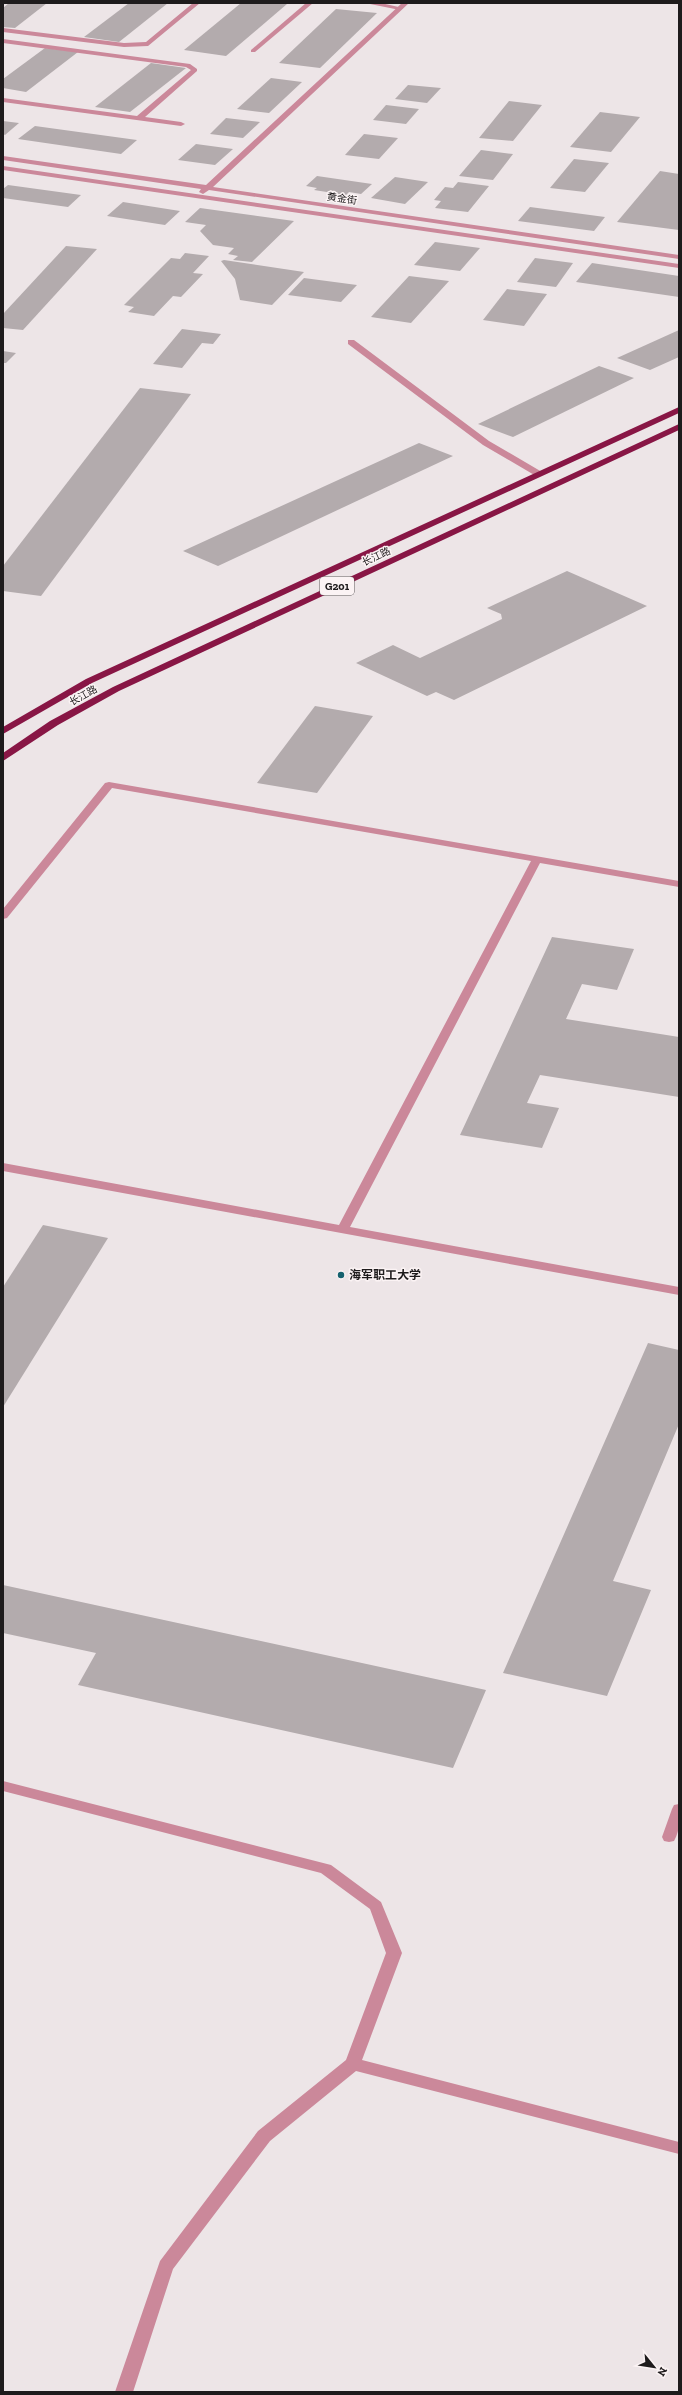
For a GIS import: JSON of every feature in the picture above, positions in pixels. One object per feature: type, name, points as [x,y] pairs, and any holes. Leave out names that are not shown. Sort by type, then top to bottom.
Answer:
[{"type":"highway","name":"长江路","points":[[3,731],[31,713],[89,681],[679,410]]},
{"type":"highway","name":"长江路","points":[[3,758],[54,723],[116,689],[679,427]]},
{"type":"street","points":[[3,30],[124,45],[148,44],[197,3]]},
{"type":"street","points":[[253,51],[310,3]]},
{"type":"street","points":[[368,3],[403,5]]},
{"type":"street","points":[[198,197],[403,5]]},
{"type":"street","points":[[3,41],[188,65],[195,70],[139,118]]},
{"type":"street","points":[[3,100],[181,124]]},
{"type":"street","name":"黄金街","points":[[3,158],[679,257]]},
{"type":"street","name":"黄金街","points":[[3,168],[679,266]]},
{"type":"street","points":[[352,342],[486,443],[539,474]]},
{"type":"street","points":[[3,916],[109,785],[679,884]]},
{"type":"street","points":[[343,1230],[537,859]]},
{"type":"street","points":[[3,1167],[679,1291]]},
{"type":"street","points":[[3,1786],[326,1869],[376,1906],[394,1953],[353,2064],[264,2136],[166,2266],[124,2392]]},
{"type":"street","points":[[669,1837],[679,1809]]},
{"type":"street","points":[[353,2064],[679,2148]]},
{"type":"building","points":[[9,3],[47,3],[15,28],[3,27],[3,8]]},
{"type":"building","points":[[129,3],[168,3],[119,42],[84,37]]},
{"type":"building","points":[[241,3],[287,4],[226,56],[184,50]]},
{"type":"building","points":[[336,9],[377,13],[320,68],[279,63]]},
{"type":"building","points":[[45,48],[78,52],[26,92],[3,88],[3,79]]},
{"type":"building","points":[[151,63],[186,68],[130,112],[95,107]]},
{"type":"building","points":[[271,78],[302,82],[269,113],[237,109]]},
{"type":"building","points":[[408,85],[441,88],[427,103],[395,99]]},
{"type":"building","points":[[509,101],[542,105],[513,141],[479,138]]},
{"type":"building","points":[[386,105],[419,109],[406,124],[373,120]]},
{"type":"building","points":[[600,112],[640,117],[611,152],[570,147]]},
{"type":"building","points":[[226,118],[260,122],[243,138],[210,134]]},
{"type":"building","points":[[3,121],[19,123],[5,135],[3,134]]},
{"type":"building","points":[[35,126],[137,140],[121,154],[18,139]]},
{"type":"building","points":[[364,134],[398,138],[379,159],[345,155]]},
{"type":"building","points":[[196,144],[233,149],[215,165],[178,160]]},
{"type":"building","points":[[481,150],[513,154],[493,180],[459,176]]},
{"type":"building","points":[[574,159],[609,163],[585,192],[550,188]]},
{"type":"building","points":[[660,171],[679,174],[679,230],[617,222]]},
{"type":"building","points":[[317,176],[372,184],[361,194],[349,192],[346,195],[314,190],[317,188],[306,186]]},
{"type":"building","points":[[395,177],[428,182],[405,204],[371,198]]},
{"type":"building","points":[[458,182],[489,186],[468,212],[435,208],[441,201],[434,200],[445,187],[453,188]]},
{"type":"building","points":[[8,185],[81,195],[68,207],[3,198],[3,189]]},
{"type":"building","points":[[123,202],[180,211],[165,225],[107,216]]},
{"type":"building","points":[[530,207],[605,217],[594,231],[518,221]]},
{"type":"building","points":[[200,208],[294,221],[252,262],[233,260],[238,256],[228,254],[234,248],[213,245],[200,231],[206,225],[185,222]]},
{"type":"building","points":[[435,242],[480,248],[460,271],[414,265]]},
{"type":"building","points":[[66,246],[97,249],[23,330],[3,328],[3,314]]},
{"type":"building","points":[[185,253],[209,256],[193,273],[203,274],[181,297],[173,296],[154,316],[128,312],[134,307],[124,305],[171,258],[180,259]]},
{"type":"building","points":[[535,258],[573,263],[556,287],[517,282]]},
{"type":"building","points":[[224,260],[304,272],[272,305],[240,300],[235,279],[221,261]]},
{"type":"building","points":[[592,263],[679,276],[679,297],[576,282]]},
{"type":"building","points":[[409,276],[449,281],[411,323],[371,317]]},
{"type":"building","points":[[304,278],[357,285],[341,302],[288,295]]},
{"type":"building","points":[[507,289],[547,294],[524,326],[483,320]]},
{"type":"building","points":[[182,329],[221,334],[213,344],[202,343],[182,368],[153,364]]},
{"type":"building","points":[[679,330],[679,357],[650,370],[617,358]]},
{"type":"building","points":[[3,351],[16,353],[6,363],[3,363]]},
{"type":"building","points":[[599,366],[634,378],[513,437],[478,424]]},
{"type":"building","points":[[140,388],[191,394],[41,596],[3,591],[3,566]]},
{"type":"building","points":[[419,443],[453,456],[218,566],[183,551]]},
{"type":"building","points":[[567,571],[647,606],[454,700],[436,692],[427,696],[356,663],[393,645],[420,658],[502,619],[501,614],[487,608]]},
{"type":"building","points":[[315,706],[373,716],[317,793],[257,783]]},
{"type":"building","points":[[552,937],[634,949],[617,990],[582,984],[566,1019],[679,1037],[679,1097],[540,1075],[527,1103],[559,1108],[542,1148],[460,1135]]},
{"type":"building","points":[[43,1225],[108,1238],[3,1407],[3,1287]]},
{"type":"building","points":[[648,1343],[679,1350],[679,1424],[613,1581],[651,1590],[607,1696],[503,1673]]},
{"type":"building","points":[[3,1585],[486,1690],[453,1768],[78,1685],[96,1653],[3,1633]]},
{"type":"place","name":"海军职工大学","points":[[341,1275]]}]
